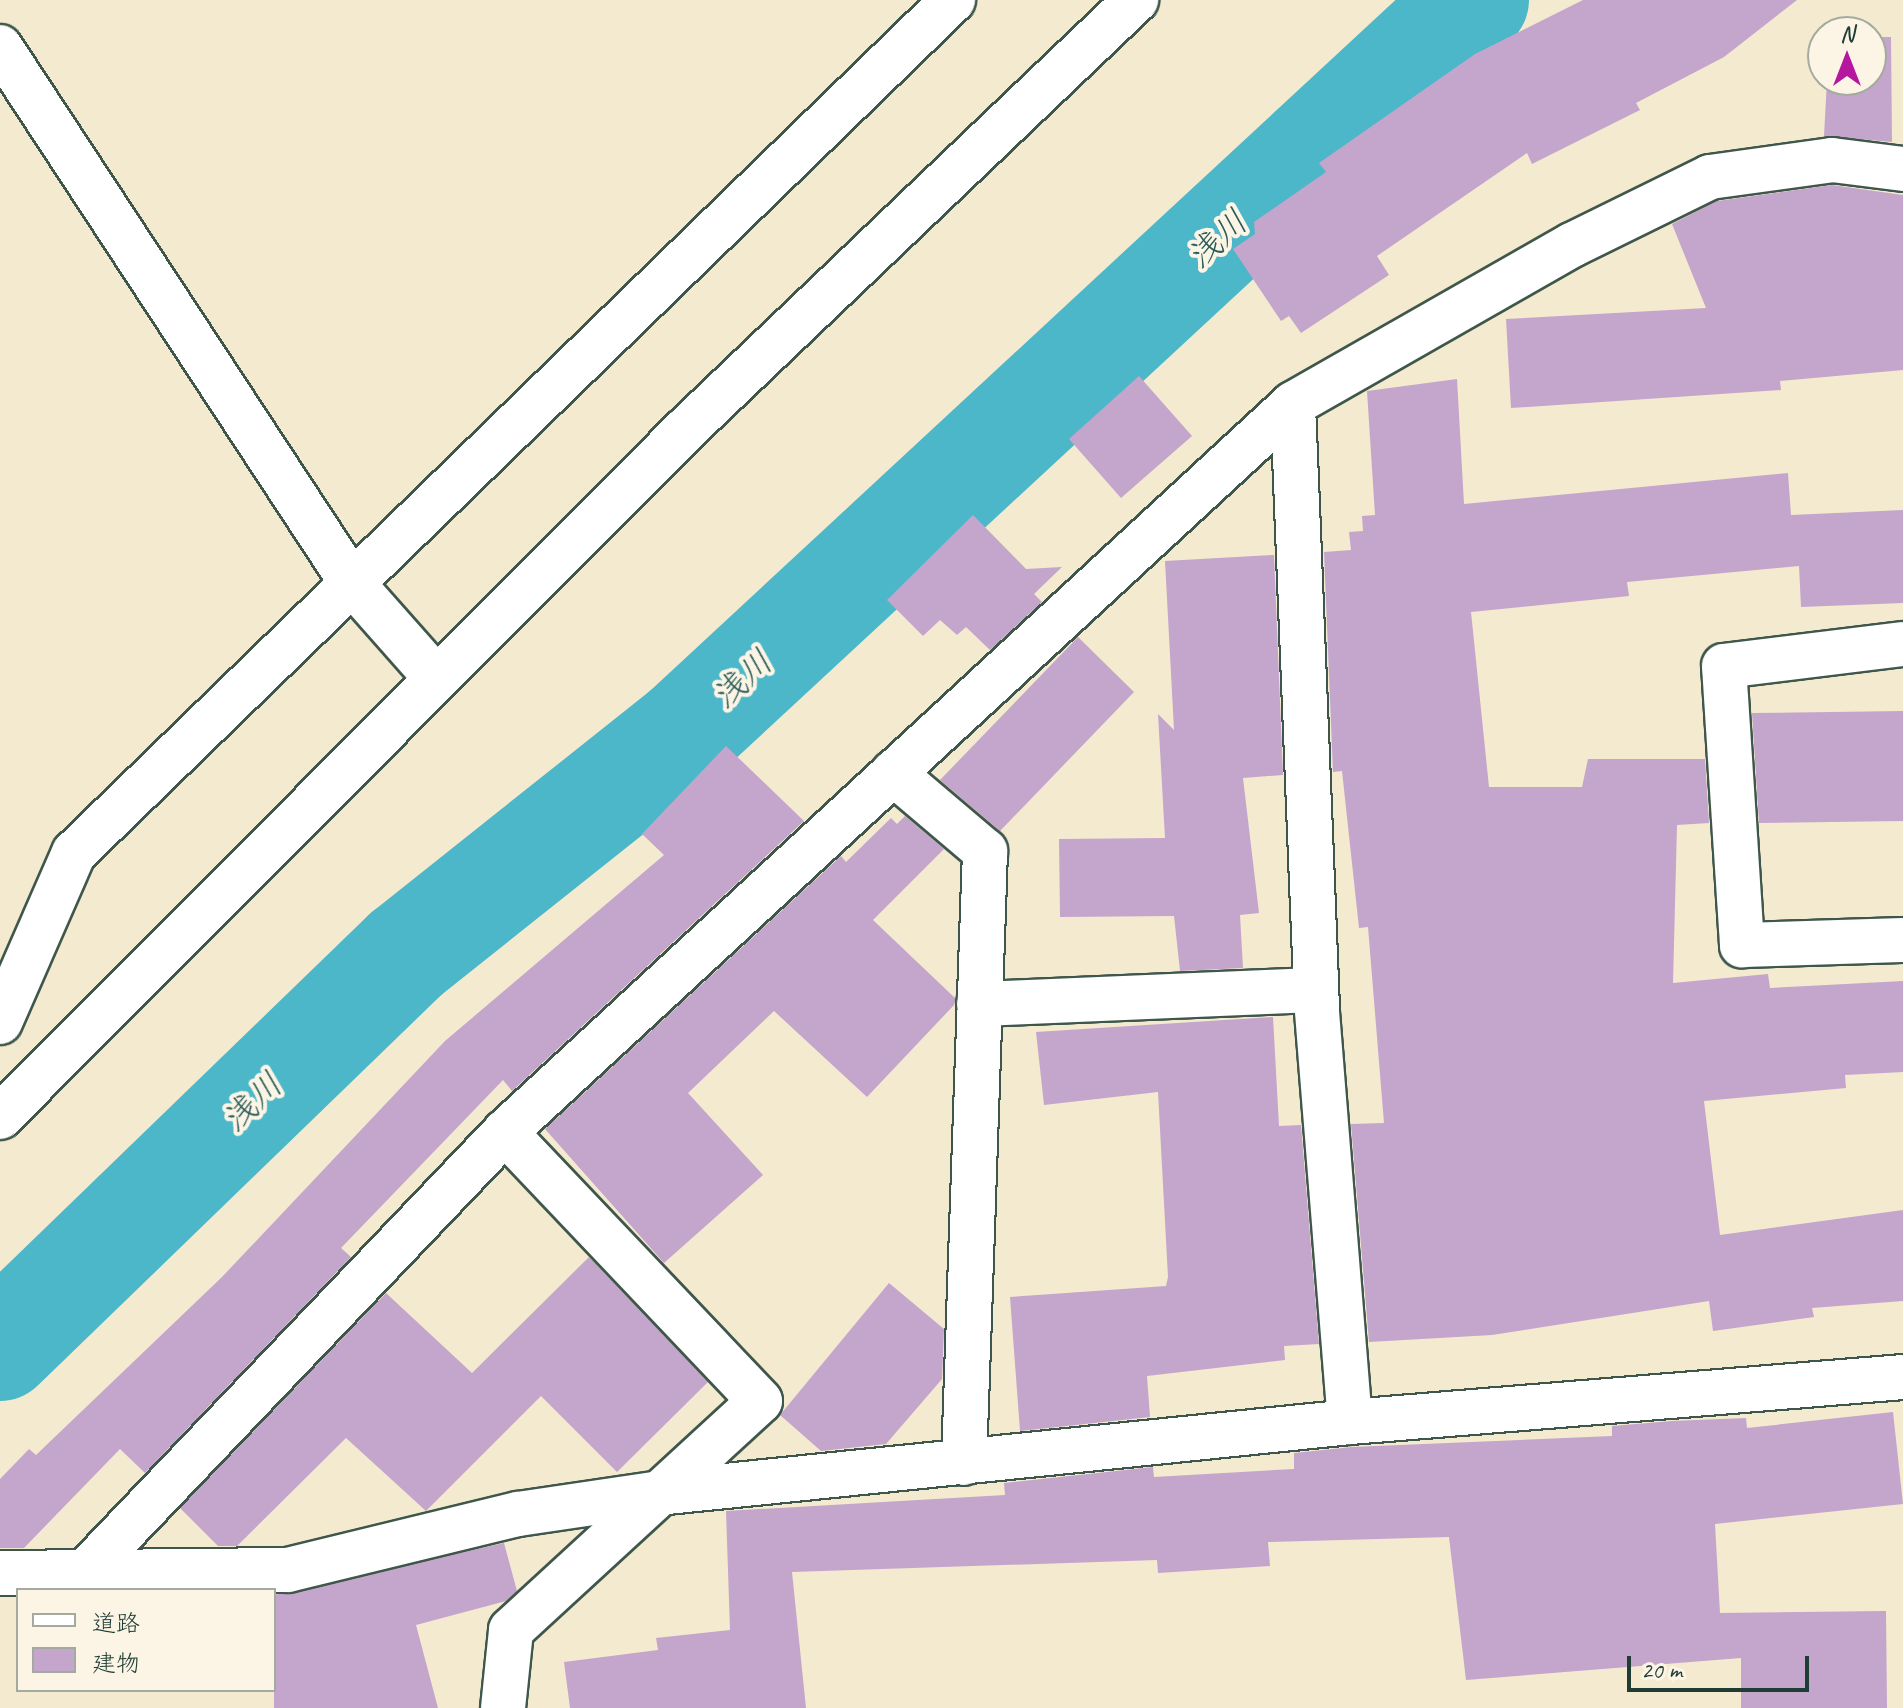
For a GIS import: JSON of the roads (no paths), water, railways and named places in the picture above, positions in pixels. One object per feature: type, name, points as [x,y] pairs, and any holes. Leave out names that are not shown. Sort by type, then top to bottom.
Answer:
[{"type":"street","points":[[0,1022],[74,853],[953,0]]},
{"type":"street","points":[[0,1117],[436,678],[1136,0]]},
{"type":"street","points":[[0,47],[352,583],[436,678]]},
{"type":"street","points":[[85,1572],[505,1132],[1293,404],[1572,245],[1710,177],[1832,160],[1903,169]]},
{"type":"street","points":[[1293,404],[1316,990],[1350,1422]]},
{"type":"street","points":[[1903,644],[1724,666],[1742,945],[1903,940]]},
{"type":"street","points":[[893,773],[985,851],[964,1463]]},
{"type":"street","points":[[979,1004],[1316,990]]},
{"type":"street","points":[[503,1708],[511,1630],[667,1492],[760,1401],[505,1132]]},
{"type":"street","points":[[0,1573],[288,1570],[518,1514],[667,1492],[1350,1422],[1903,1377]]},
{"type":"waterway","name":"浅川","points":[[0,1347],[406,954],[685,732],[1475,0]]}]
